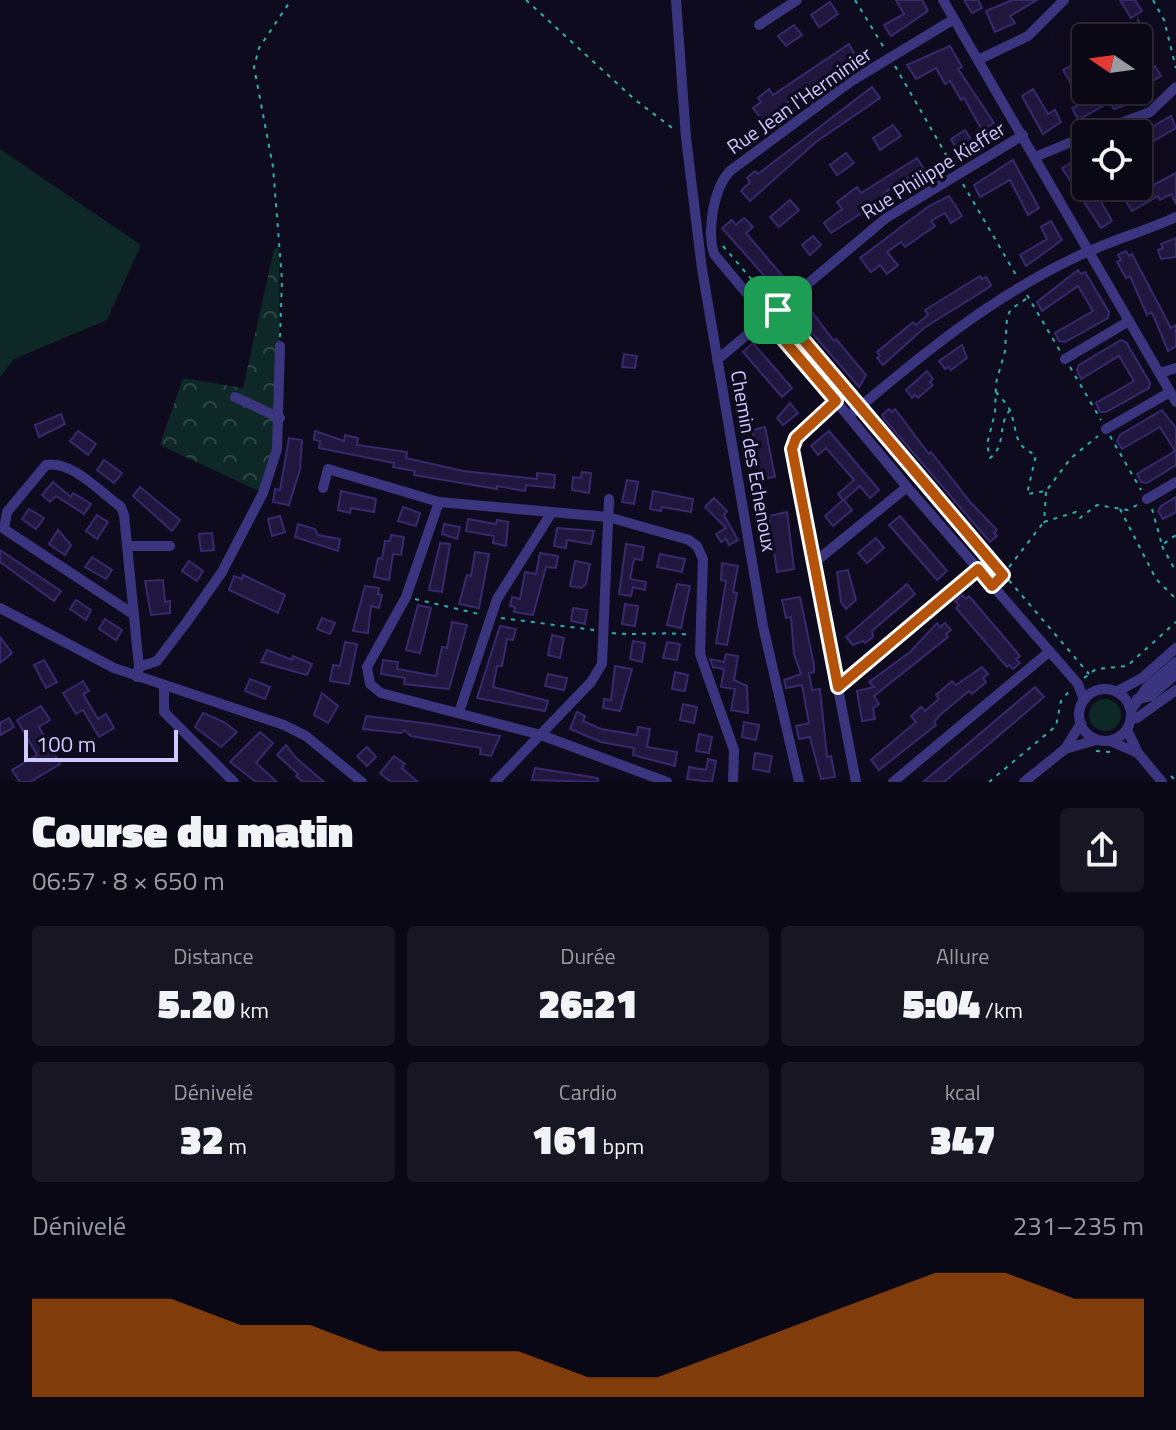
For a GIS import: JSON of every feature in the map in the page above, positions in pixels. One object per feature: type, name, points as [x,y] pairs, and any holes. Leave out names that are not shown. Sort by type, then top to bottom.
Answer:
[{"type":"street","name":"Chemin des Echenoux","points":[[676,0],[686,138],[717,360],[752,541],[763,626],[799,782]]},
{"type":"street","points":[[759,25],[797,0]]},
{"type":"street","points":[[943,0],[1176,402]]},
{"type":"street","points":[[978,60],[1028,36],[1064,0]]},
{"type":"street","name":"Rue Jean l'Herminier","points":[[710,241],[722,184],[730,171],[850,82],[954,19]]},
{"type":"street","points":[[1129,120],[1150,112],[1176,87]]},
{"type":"street","name":"Rue Philippe Kieffer","points":[[717,360],[886,218],[1023,135]]},
{"type":"street","points":[[1035,157],[1072,142]]},
{"type":"street","points":[[849,416],[957,327],[1022,286],[1089,252],[1176,217]]},
{"type":"street","points":[[710,241],[714,254],[766,319],[1078,684],[1084,700],[1081,723],[1065,749],[1024,782]]},
{"type":"street","points":[[1065,359],[1129,321]]},
{"type":"street","points":[[138,672],[157,661],[222,572],[244,535],[272,463],[280,418],[280,346]]},
{"type":"street","points":[[1160,373],[1176,368]]},
{"type":"street","points":[[1106,429],[1170,392]]},
{"type":"street","points":[[235,397],[280,418]]},
{"type":"street","points":[[836,401],[796,438],[792,449],[856,782]]},
{"type":"street","points":[[133,614],[7,534],[3,519],[38,472],[55,463],[72,471],[121,507],[127,546],[133,614],[138,672]]},
{"type":"street","points":[[323,488],[328,469],[439,502],[608,517],[689,540],[697,546],[703,559],[699,637],[703,668],[734,750],[733,782]]},
{"type":"street","points":[[1147,499],[1176,482]]},
{"type":"street","points":[[815,562],[907,487]]},
{"type":"street","points":[[495,782],[598,672],[605,632],[609,499]]},
{"type":"street","points":[[439,502],[406,597],[369,659],[367,675],[370,684],[381,693],[541,735],[667,782]]},
{"type":"street","points":[[459,712],[502,588],[552,512]]},
{"type":"street","points":[[127,546],[170,546]]},
{"type":"street","points":[[838,687],[978,569]]},
{"type":"street","points":[[0,608],[92,659],[138,672],[164,685],[284,725],[306,736],[362,782]]},
{"type":"street","points":[[1078,684],[1096,691],[1116,692],[1142,678],[1176,648]]},
{"type":"street","points":[[893,782],[1049,652]]},
{"type":"street","points":[[1162,782],[1138,753],[1127,730],[1137,699],[1176,662]]},
{"type":"street","points":[[1137,699],[1151,696],[1176,674]]},
{"type":"street","points":[[164,685],[164,712],[234,782]]},
{"type":"street","points":[[1116,692],[1137,718],[1176,690]]},
{"type":"street","points":[[1084,700],[1096,691]]},
{"type":"street","points":[[1081,723],[1096,740]]},
{"type":"street","points":[[1110,741],[1127,730]]},
{"type":"street","points":[[1065,749],[1096,740],[1110,741],[1138,753]]},
{"type":"path","points":[[280,346],[282,280],[273,167],[254,67],[259,48],[291,0]]},
{"type":"path","points":[[526,0],[634,99],[686,138]]},
{"type":"path","points":[[1153,0],[1164,20],[1176,68]]},
{"type":"path","points":[[710,241],[716,238],[1089,674]]},
{"type":"path","points":[[1010,410],[1005,415],[1000,447],[990,458],[987,444],[1005,351],[1007,317],[1011,309],[1029,297]]},
{"type":"path","points":[[995,391],[1010,410],[1015,437],[1037,460],[1026,492],[1046,491]]},
{"type":"path","points":[[1003,575],[1044,522],[1046,491],[1071,458],[1106,429]]},
{"type":"path","points":[[1044,522],[1076,512],[1080,518],[1097,505],[1128,510],[1147,499]]},
{"type":"path","points":[[1120,508],[1156,579],[1176,599]]},
{"type":"path","points":[[1162,545],[1176,572]]},
{"type":"path","points":[[406,597],[491,616],[605,632],[645,637],[672,632],[699,637]]},
{"type":"path","points":[[989,782],[1058,726],[1061,701],[1089,674],[1096,669],[1127,666],[1176,622]]},
{"type":"path","points":[[1085,749],[1119,753]]},
{"type":"green space","points":[[0,149],[141,245],[107,320],[14,359],[0,377]]},
{"type":"green space","points":[[279,248],[280,418],[263,493],[160,445],[183,378],[243,388],[274,249]]},
{"type":"green space","points":[[1105,699],[1116,704],[1121,715],[1116,726],[1105,731],[1094,726],[1089,715],[1094,704]]},
{"type":"building","points":[[896,0],[922,0],[928,11],[891,36],[884,25],[904,14]]},
{"type":"building","points":[[964,0],[978,0],[982,8],[972,13]]},
{"type":"building","points":[[1012,0],[1037,0],[1010,16],[1015,23],[995,32],[986,11]]},
{"type":"building","points":[[1120,0],[1135,0],[1142,11],[1131,18]]},
{"type":"building","points":[[830,2],[838,14],[819,27],[811,15]]},
{"type":"building","points":[[794,25],[802,35],[786,46],[778,36]]},
{"type":"building","points":[[849,44],[855,55],[762,120],[753,108],[761,102],[758,98],[769,89],[773,95]]},
{"type":"building","points":[[950,46],[962,67],[958,69],[994,123],[982,130],[964,98],[961,100],[950,81],[945,84],[936,68],[916,79],[907,65]]},
{"type":"building","points":[[1072,65],[1072,85],[1063,70]]},
{"type":"building","points":[[1155,66],[1161,76],[1152,82],[1152,68]]},
{"type":"building","points":[[872,87],[880,98],[816,142],[750,201],[741,191],[750,182],[747,178],[755,171],[758,174]]},
{"type":"building","points":[[1033,89],[1048,114],[1055,110],[1061,122],[1043,134],[1022,96]]},
{"type":"building","points":[[1081,104],[1106,104],[1078,120],[1072,108]]},
{"type":"building","points":[[1111,104],[1129,104],[1114,109]]},
{"type":"building","points":[[1171,116],[1176,128],[1152,142],[1152,127]]},
{"type":"building","points":[[893,125],[901,136],[880,150],[873,138]]},
{"type":"building","points":[[965,130],[972,141],[957,150],[951,139]]},
{"type":"building","points":[[846,153],[854,163],[837,175],[830,165]]},
{"type":"building","points":[[917,158],[924,169],[890,188],[871,207],[831,233],[824,223],[842,209],[837,202],[857,187],[861,193]]},
{"type":"building","points":[[1013,160],[1039,208],[1028,215],[1010,180],[980,197],[974,185]]},
{"type":"building","points":[[1072,162],[1072,183],[1062,168]]},
{"type":"building","points":[[1176,173],[1176,204],[1171,194],[1160,200],[1158,196],[1152,199],[1152,186]]},
{"type":"building","points":[[949,196],[962,216],[951,223],[945,213],[931,221],[935,226],[905,247],[901,242],[887,252],[898,265],[887,274],[880,265],[871,272],[860,258],[929,206]]},
{"type":"building","points":[[790,200],[799,210],[779,227],[770,217]]},
{"type":"building","points":[[1083,200],[1100,200],[1112,221],[1101,228]]},
{"type":"building","points":[[1125,200],[1151,200],[1132,211]]},
{"type":"building","points":[[744,218],[753,227],[746,233],[785,279],[775,288],[722,228],[732,220],[736,225]]},
{"type":"building","points":[[1051,221],[1062,240],[1026,266],[1020,255],[1047,239],[1041,227]]},
{"type":"building","points":[[813,236],[821,245],[810,255],[802,245]]},
{"type":"building","points":[[1176,238],[1176,257],[1161,259],[1158,250],[1163,248],[1161,244]]},
{"type":"building","points":[[1126,251],[1129,256],[1132,254],[1171,328],[1176,325],[1176,346],[1168,351],[1154,317],[1151,312],[1147,315],[1130,276],[1126,278],[1117,262],[1121,260],[1118,255]]},
{"type":"building","points":[[1078,270],[1081,274],[1085,272],[1109,312],[1108,318],[1065,342],[1059,341],[1055,333],[1093,311],[1078,286],[1042,311],[1037,302]]},
{"type":"building","points":[[980,276],[982,279],[986,277],[991,285],[988,288],[924,328],[883,365],[877,358],[880,356],[877,352],[913,322],[916,325],[928,315],[925,310]]},
{"type":"building","points":[[806,304],[834,341],[836,339],[866,375],[859,387],[798,317]]},
{"type":"building","points":[[1121,340],[1126,342],[1150,383],[1149,388],[1106,412],[1100,412],[1096,403],[1134,381],[1119,356],[1081,379],[1077,370],[1079,365]]},
{"type":"building","points":[[753,343],[792,388],[782,397],[743,352]]},
{"type":"building","points":[[962,345],[967,358],[951,370],[949,367],[945,369],[939,361]]},
{"type":"building","points":[[624,354],[637,356],[635,368],[622,367]]},
{"type":"building","points":[[927,371],[933,385],[918,398],[915,395],[912,398],[906,390]]},
{"type":"building","points":[[790,403],[798,413],[783,425],[777,418]]},
{"type":"building","points":[[889,409],[892,412],[895,409],[929,454],[931,452],[971,503],[997,530],[994,533],[997,536],[990,542],[884,419],[882,415]]},
{"type":"building","points":[[1162,410],[1176,428],[1176,465],[1147,483],[1141,482],[1137,474],[1175,451],[1160,427],[1122,449],[1117,441],[1120,435]]},
{"type":"building","points":[[61,414],[65,424],[39,437],[35,425]]},
{"type":"building","points":[[765,427],[775,477],[762,479],[752,430]]},
{"type":"building","points":[[78,431],[96,444],[88,455],[70,441]]},
{"type":"building","points":[[315,431],[344,441],[345,435],[358,438],[357,445],[407,452],[406,458],[463,471],[537,479],[537,473],[555,475],[554,488],[526,485],[525,491],[497,486],[497,489],[414,475],[415,471],[393,467],[394,463],[319,448],[320,441],[314,440]]},
{"type":"building","points":[[829,431],[879,490],[870,498],[860,486],[844,500],[852,510],[833,526],[825,516],[843,500],[838,494],[854,480],[826,448],[818,455],[811,446]]},
{"type":"building","points":[[289,438],[302,440],[300,469],[289,505],[273,502],[275,489],[280,490]]},
{"type":"building","points":[[104,460],[122,473],[114,483],[97,470]]},
{"type":"building","points":[[582,472],[591,473],[589,493],[572,490],[573,477],[581,478]]},
{"type":"building","points":[[627,480],[638,482],[634,504],[622,502]]},
{"type":"building","points":[[53,482],[71,497],[73,493],[91,504],[84,514],[56,496],[50,502],[42,495]]},
{"type":"building","points":[[140,487],[180,520],[172,531],[133,496]]},
{"type":"building","points":[[341,491],[376,499],[374,512],[351,508],[350,513],[338,510]]},
{"type":"building","points":[[653,491],[693,499],[691,512],[662,507],[661,511],[650,509]]},
{"type":"building","points":[[1176,497],[1176,512],[1163,519],[1158,511]]},
{"type":"building","points":[[714,498],[727,511],[724,515],[738,540],[729,545],[726,539],[721,542],[716,534],[726,528],[705,507]]},
{"type":"building","points":[[403,507],[420,513],[416,526],[398,521]]},
{"type":"building","points":[[29,509],[44,518],[36,529],[22,519]]},
{"type":"building","points":[[787,512],[794,569],[777,572],[769,516]]},
{"type":"building","points":[[97,515],[108,522],[97,539],[86,531]]},
{"type":"building","points":[[280,516],[285,532],[272,536],[268,519]]},
{"type":"building","points":[[900,516],[947,571],[937,580],[889,525]]},
{"type":"building","points":[[468,519],[496,524],[497,520],[508,522],[506,546],[493,543],[494,536],[466,531]]},
{"type":"building","points":[[298,524],[315,529],[318,535],[340,539],[338,551],[295,537]]},
{"type":"building","points":[[444,524],[460,527],[457,539],[442,534]]},
{"type":"building","points":[[557,528],[594,531],[591,544],[567,540],[566,548],[554,546]]},
{"type":"building","points":[[58,530],[71,545],[65,555],[49,544]]},
{"type":"building","points":[[212,533],[214,550],[201,551],[199,534]]},
{"type":"building","points":[[391,535],[404,537],[401,555],[393,554],[389,580],[374,577],[378,558],[382,559],[385,541],[390,541]]},
{"type":"building","points":[[876,538],[884,548],[867,563],[858,553]]},
{"type":"building","points":[[440,543],[450,544],[442,592],[429,590]]},
{"type":"building","points":[[626,544],[644,547],[642,560],[634,559],[630,579],[646,582],[645,590],[633,587],[631,596],[619,594]]},
{"type":"building","points":[[0,550],[61,591],[54,601],[0,562]]},
{"type":"building","points":[[475,552],[489,554],[479,608],[459,604],[467,575],[471,576]]},
{"type":"building","points":[[540,553],[558,556],[556,568],[546,567],[533,615],[514,612],[515,607],[510,606],[512,597],[520,599],[525,572],[536,574]]},
{"type":"building","points":[[660,554],[685,559],[682,572],[657,567]]},
{"type":"building","points":[[92,557],[112,570],[106,579],[85,567]]},
{"type":"building","points":[[189,561],[203,571],[197,581],[182,571]]},
{"type":"building","points":[[575,561],[590,564],[586,584],[581,588],[570,586]]},
{"type":"building","points":[[722,563],[738,566],[733,592],[737,593],[727,645],[716,643],[726,581],[721,580]]},
{"type":"building","points":[[848,570],[856,600],[846,609],[841,602],[837,572]]},
{"type":"building","points":[[243,575],[285,595],[278,613],[229,590],[234,576],[242,579]]},
{"type":"building","points":[[163,580],[165,602],[170,601],[170,613],[151,615],[145,581]]},
{"type":"building","points":[[677,584],[690,586],[681,628],[667,625]]},
{"type":"building","points":[[907,584],[915,594],[872,631],[873,637],[865,643],[853,645],[846,637]]},
{"type":"building","points":[[365,586],[379,588],[378,594],[382,595],[379,608],[371,606],[368,633],[353,631]]},
{"type":"building","points":[[962,595],[966,599],[969,596],[1020,656],[1016,659],[1020,663],[1013,669],[1009,665],[1007,667],[956,608],[959,605],[955,601]]},
{"type":"building","points":[[800,597],[814,665],[814,672],[809,673],[812,690],[820,689],[827,757],[831,756],[835,777],[821,779],[810,737],[799,739],[796,726],[809,723],[802,685],[786,688],[784,680],[801,674],[794,654],[791,617],[786,618],[782,600]]},
{"type":"building","points":[[76,600],[91,610],[86,620],[70,609]]},
{"type":"building","points":[[625,604],[638,606],[635,626],[622,624]]},
{"type":"building","points":[[418,605],[431,608],[420,653],[406,650]]},
{"type":"building","points":[[573,608],[587,610],[585,624],[571,621]]},
{"type":"building","points":[[322,618],[335,623],[330,634],[317,629]]},
{"type":"building","points":[[105,619],[122,630],[116,640],[99,629]]},
{"type":"building","points":[[452,622],[467,625],[449,689],[404,684],[405,678],[381,674],[383,660],[398,662],[397,669],[436,676],[442,647],[447,648]]},
{"type":"building","points":[[937,623],[940,627],[945,623],[951,630],[946,634],[948,637],[874,696],[879,704],[873,708],[875,719],[862,721],[857,691],[874,687],[869,682],[910,652]]},
{"type":"building","points":[[500,626],[516,629],[513,640],[507,639],[502,666],[497,666],[493,687],[548,701],[545,711],[477,698]]},
{"type":"building","points":[[552,635],[564,638],[560,658],[548,655]]},
{"type":"building","points":[[0,637],[12,653],[0,663]]},
{"type":"building","points":[[633,641],[645,643],[642,662],[630,659]]},
{"type":"building","points":[[345,642],[357,644],[349,684],[330,681],[333,665],[340,666]]},
{"type":"building","points":[[667,642],[680,644],[677,660],[663,658]]},
{"type":"building","points":[[267,650],[312,664],[307,675],[261,662]]},
{"type":"building","points":[[726,654],[738,656],[734,680],[747,686],[748,713],[731,710],[735,689],[721,687],[724,669],[713,667],[710,659],[724,662]]},
{"type":"building","points":[[44,660],[57,682],[46,688],[34,665]]},
{"type":"building","points":[[615,666],[632,669],[620,711],[603,708],[604,699],[611,700]]},
{"type":"building","points":[[982,667],[988,674],[983,678],[986,682],[972,694],[969,691],[941,714],[934,722],[936,725],[879,770],[871,760],[916,722],[911,716],[921,707],[925,711],[939,699],[936,695],[952,681],[956,685]]},
{"type":"building","points":[[675,672],[688,675],[685,691],[672,689]]},
{"type":"building","points":[[548,674],[567,678],[564,690],[545,686]]},
{"type":"building","points":[[250,679],[270,687],[265,699],[245,691]]},
{"type":"building","points":[[83,681],[89,691],[83,694],[98,719],[106,714],[114,728],[99,737],[83,710],[76,714],[63,693]]},
{"type":"building","points":[[1035,687],[1044,697],[1016,721],[944,782],[923,782]]},
{"type":"building","points":[[322,693],[338,706],[328,723],[314,715]]},
{"type":"building","points":[[683,704],[697,707],[694,723],[680,720]]},
{"type":"building","points":[[41,706],[50,720],[39,727],[60,764],[30,782],[20,782],[12,770],[37,755],[17,720]]},
{"type":"building","points":[[577,712],[585,716],[583,721],[601,729],[637,735],[638,727],[650,729],[647,747],[677,752],[675,766],[633,755],[634,748],[601,742],[570,729]]},
{"type":"building","points":[[203,713],[237,732],[221,747],[195,727]]},
{"type":"building","points":[[366,716],[500,736],[491,756],[480,754],[481,748],[411,736],[404,730],[401,733],[363,729]]},
{"type":"building","points":[[9,718],[14,727],[0,735],[0,723]]},
{"type":"building","points":[[744,722],[759,725],[756,740],[742,737]]},
{"type":"building","points":[[260,732],[273,743],[256,763],[277,782],[256,782],[230,762]]},
{"type":"building","points":[[699,734],[712,737],[709,753],[696,751]]},
{"type":"building","points":[[286,745],[324,782],[303,782],[296,776],[298,774],[277,755]]},
{"type":"building","points":[[367,747],[376,757],[367,766],[357,756]]},
{"type":"building","points":[[755,753],[772,756],[769,772],[753,769]]},
{"type":"building","points":[[394,756],[405,764],[402,768],[418,782],[391,782],[380,773]]},
{"type":"building","points":[[708,759],[716,761],[712,782],[687,779],[689,767],[706,770]]},
{"type":"building","points":[[535,768],[598,778],[598,782],[532,780]]},
{"type":"route","points":[[778,310],[1003,575],[992,586],[978,569],[838,687],[792,449],[796,438],[836,401],[766,319],[778,310]]}]
